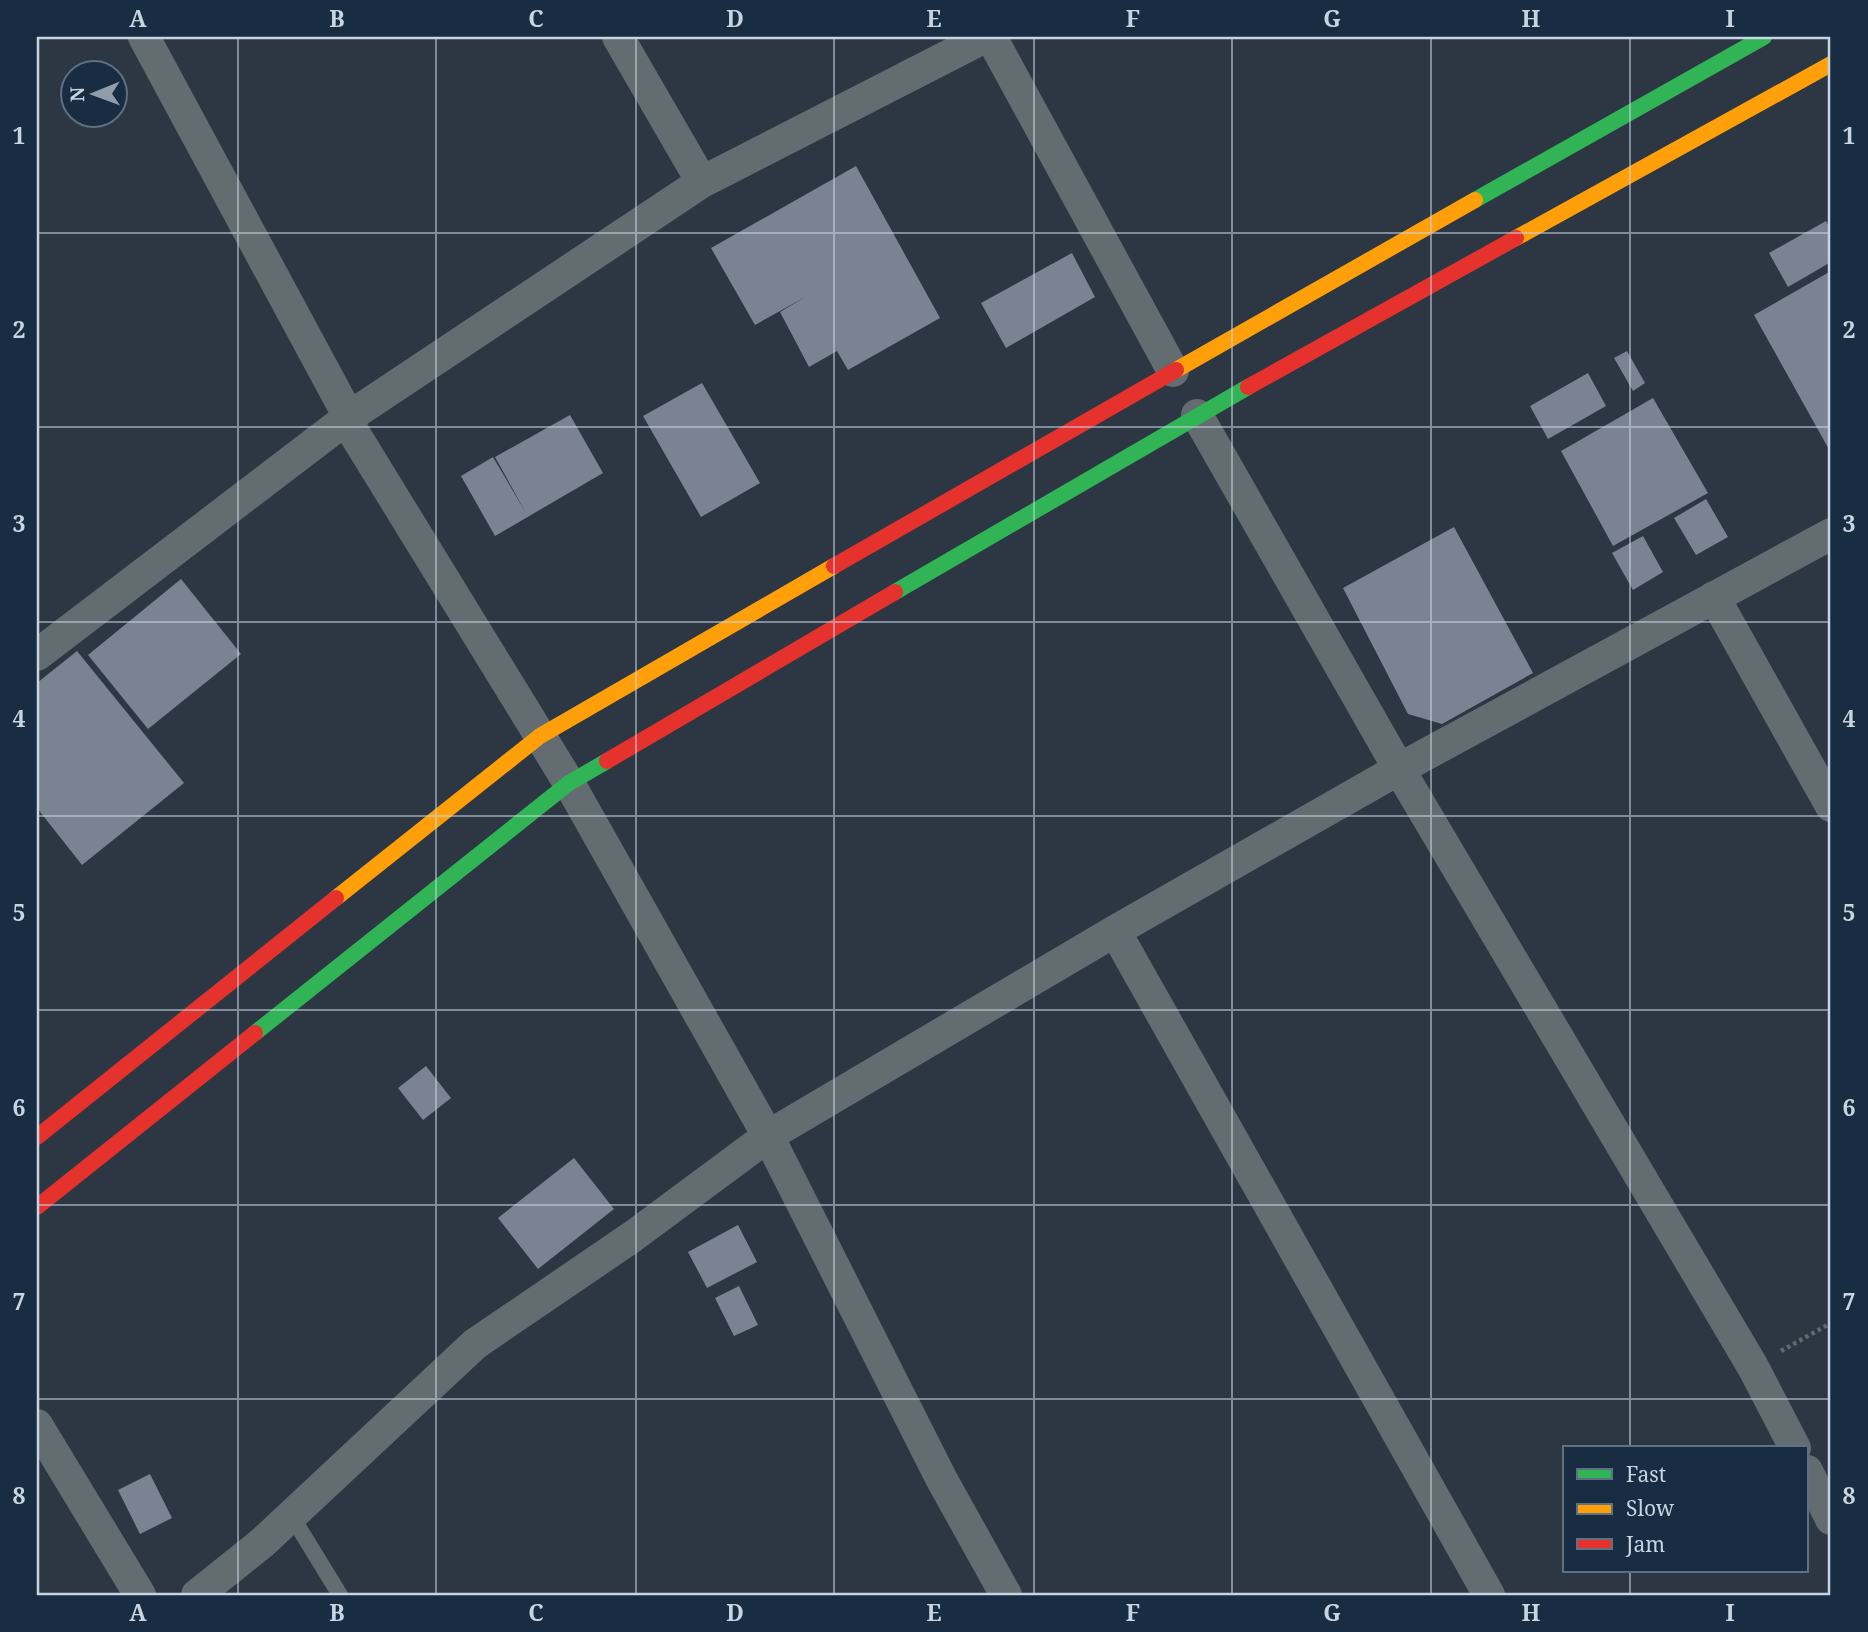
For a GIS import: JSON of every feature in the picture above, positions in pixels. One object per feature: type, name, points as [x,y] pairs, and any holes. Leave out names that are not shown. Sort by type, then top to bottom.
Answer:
[{"type":"street","points":[[144,37],[349,417]]},
{"type":"street","points":[[618,37],[702,182]]},
{"type":"street","points":[[37,655],[349,417],[702,182],[985,37]]},
{"type":"street","points":[[991,37],[1173,371]]},
{"type":"street","points":[[37,1137],[540,736],[1173,371],[1764,37]]},
{"type":"street","points":[[37,1207],[569,783],[1197,415],[1831,64]]},
{"type":"street","points":[[1197,415],[1399,769],[1753,1367],[1794,1446]]},
{"type":"street","points":[[349,417],[346,420],[569,783],[768,1136],[942,1480],[1006,1595]]},
{"type":"street","points":[[197,1595],[262,1544],[475,1344],[632,1237],[768,1136],[1115,931],[1399,769],[1831,534]]},
{"type":"street","points":[[1714,597],[1831,806]]},
{"type":"street","points":[[1115,931],[1489,1595]]},
{"type":"street","points":[[37,1425],[140,1595]]},
{"type":"street","points":[[1808,1473],[1831,1519]]},
{"type":"lane","points":[[292,1515],[340,1595]]},
{"type":"path","points":[[1753,1367],[1831,1323]]},
{"type":"building","points":[[856,166],[940,318],[848,370],[837,351],[809,367],[780,312],[807,296],[755,325],[711,248]]},
{"type":"building","points":[[1826,221],[1831,230],[1831,262],[1788,287],[1769,253]]},
{"type":"building","points":[[1072,253],[1095,297],[1006,348],[981,303]]},
{"type":"building","points":[[1831,271],[1831,453],[1754,315]]},
{"type":"building","points":[[1627,351],[1645,383],[1633,391],[1614,358]]},
{"type":"building","points":[[1588,373],[1606,406],[1548,439],[1530,406]]},
{"type":"building","points":[[702,383],[760,483],[701,517],[643,416]]},
{"type":"building","points":[[1653,398],[1708,493],[1613,546],[1561,451]]},
{"type":"building","points":[[570,415],[603,473],[495,536],[461,476],[493,457],[526,513],[495,457]]},
{"type":"building","points":[[1706,499],[1728,537],[1696,555],[1674,518]]},
{"type":"building","points":[[1454,527],[1533,673],[1442,724],[1408,714],[1343,588]]},
{"type":"building","points":[[1643,536],[1663,572],[1633,590],[1612,553]]},
{"type":"building","points":[[181,579],[241,654],[148,729],[88,655]]},
{"type":"building","points":[[77,651],[184,783],[82,865],[37,808],[37,683]]},
{"type":"building","points":[[426,1066],[451,1098],[423,1120],[398,1088]]},
{"type":"building","points":[[574,1158],[614,1209],[538,1269],[498,1218]]},
{"type":"building","points":[[738,1225],[757,1262],[707,1288],[688,1252]]},
{"type":"building","points":[[739,1286],[758,1325],[734,1336],[715,1298]]},
{"type":"building","points":[[150,1474],[172,1518],[140,1534],[118,1490]]},
{"type":"traffic: fast","points":[[1475,200],[1764,37]]},
{"type":"traffic: fast","points":[[895,592],[1248,387]]},
{"type":"traffic: fast","points":[[255,1033],[569,783],[607,761]]},
{"type":"traffic: slow","points":[[1516,238],[1831,64]]},
{"type":"traffic: slow","points":[[1176,370],[1475,200]]},
{"type":"traffic: slow","points":[[336,898],[540,736],[834,566]]},
{"type":"traffic: jam","points":[[1248,387],[1516,238]]},
{"type":"traffic: jam","points":[[834,566],[1176,370]]},
{"type":"traffic: jam","points":[[607,761],[895,592]]},
{"type":"traffic: jam","points":[[37,1137],[336,898]]},
{"type":"traffic: jam","points":[[37,1207],[255,1033]]}]
